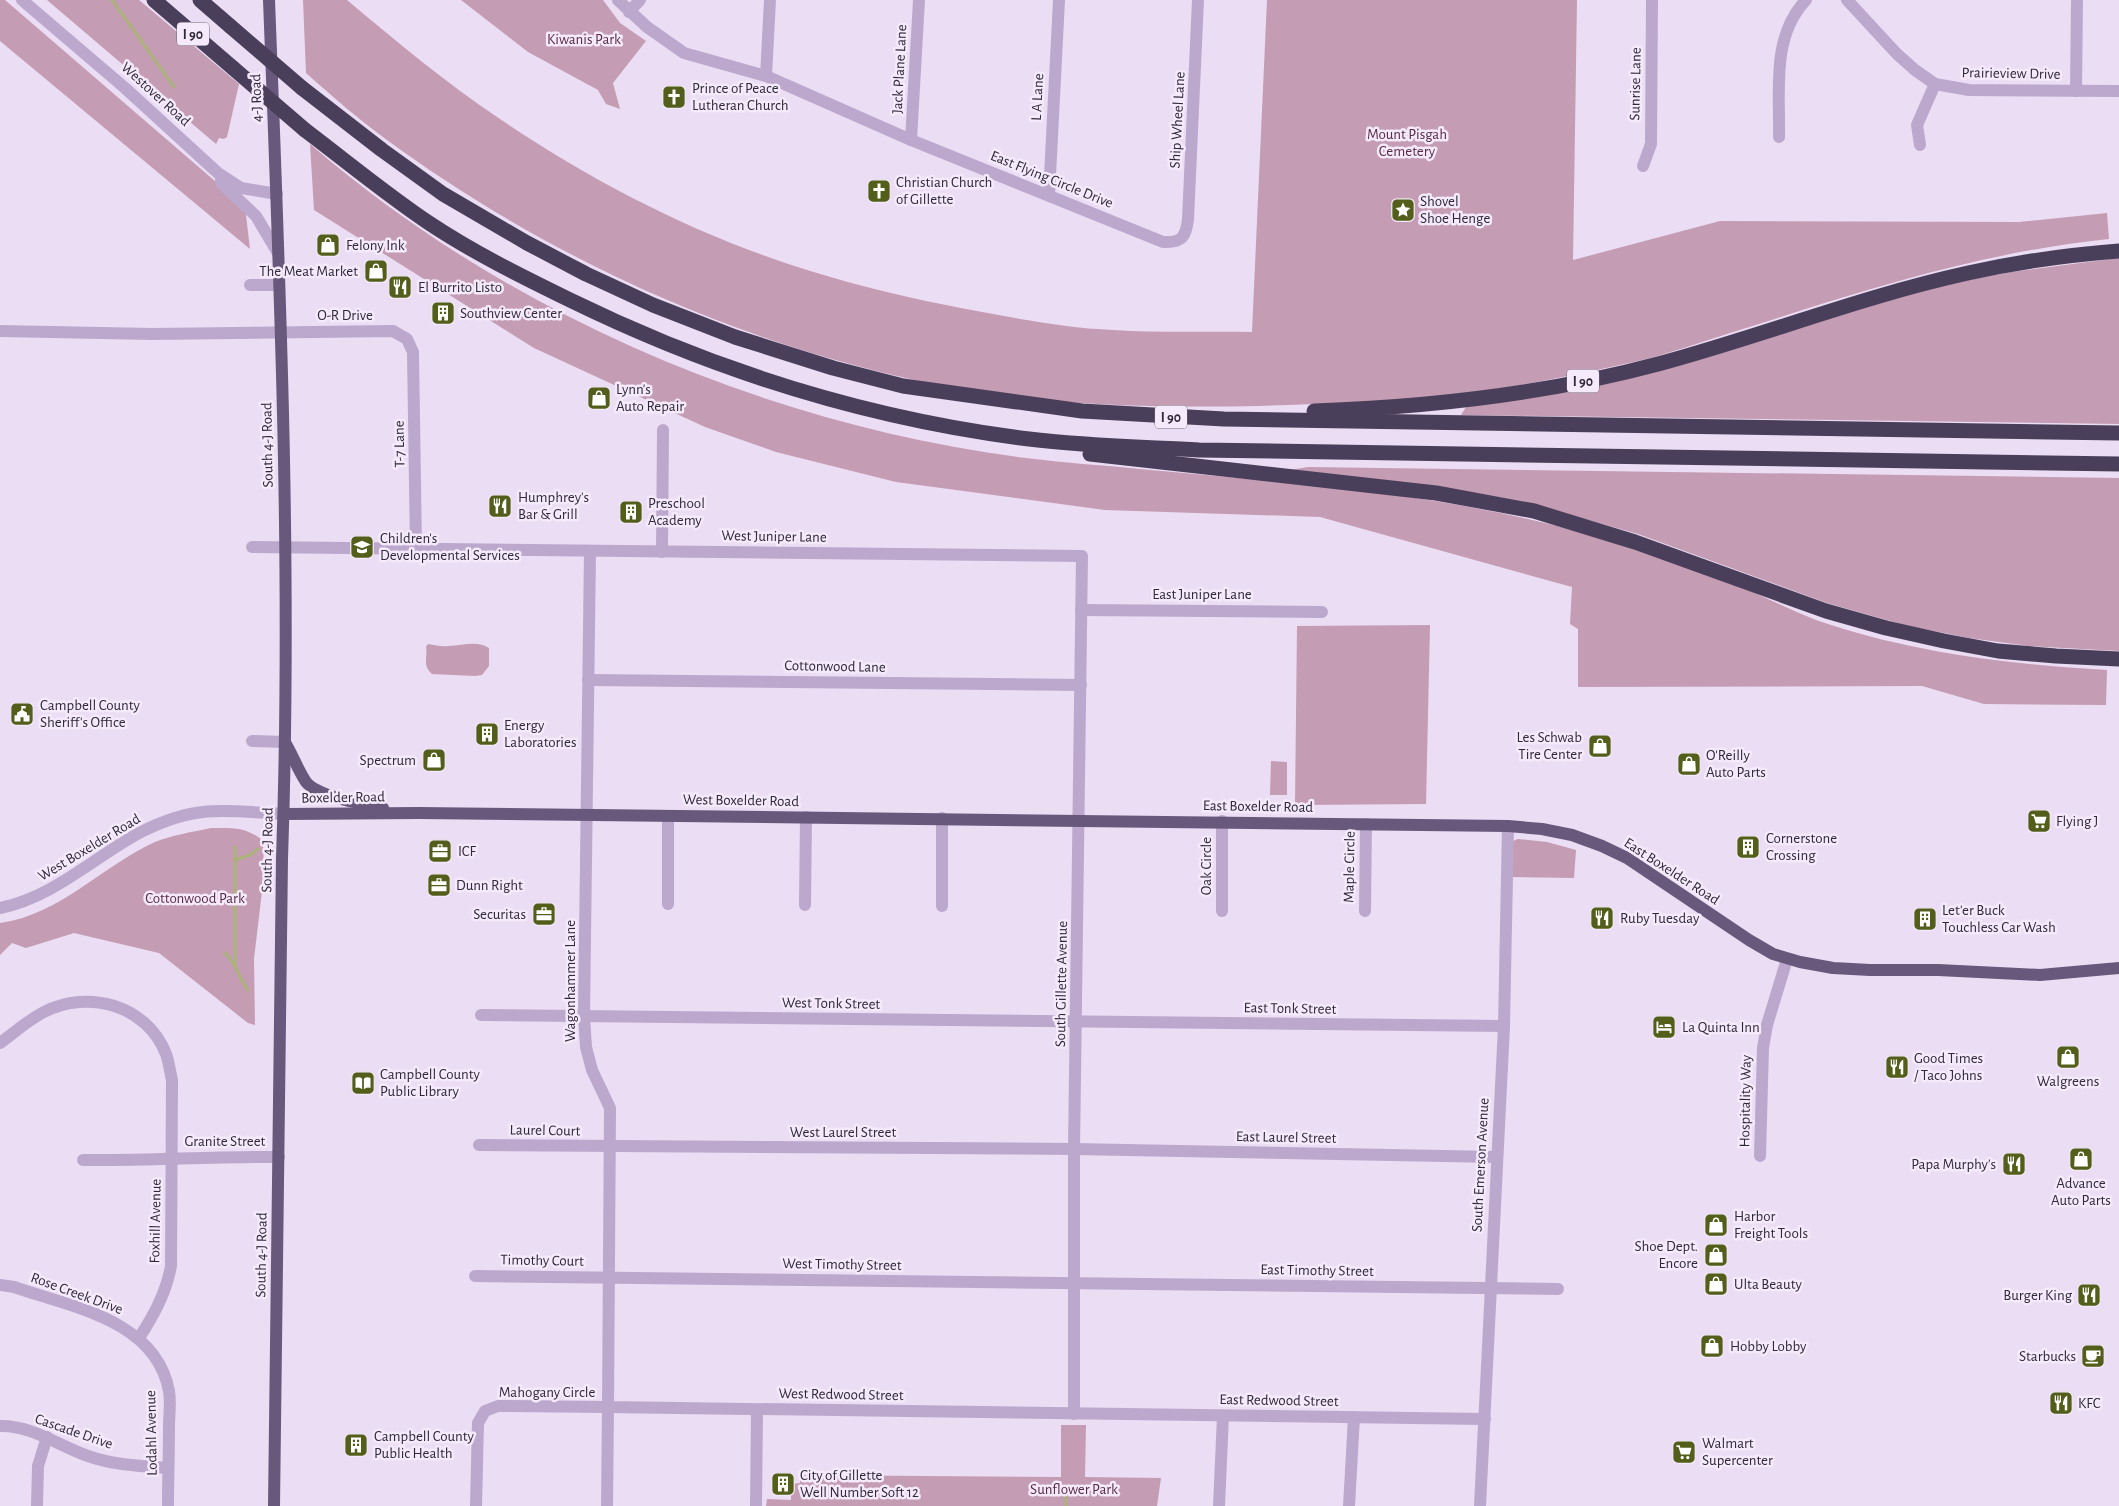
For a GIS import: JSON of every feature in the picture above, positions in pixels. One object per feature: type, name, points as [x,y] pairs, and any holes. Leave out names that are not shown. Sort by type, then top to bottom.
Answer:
[{"type":"highway","name":"I 90","points":[[154,0],[305,130],[430,224],[520,275],[610,320],[695,356],[928,431],[1028,447],[1436,493],[1534,511],[1635,542],[1826,610],[1886,628],[1944,641],[1998,650],[2056,656],[2119,659]]},
{"type":"highway","name":"I 90","points":[[200,0],[302,88],[382,150],[443,194],[527,243],[586,274],[653,304],[735,337],[832,368],[903,386],[1082,411],[1224,419],[2119,433]]},
{"type":"highway","name":"I 90","points":[[1033,405],[1251,413],[1302,412],[1384,409],[1516,393],[1658,364],[1894,292],[1968,273],[2034,260],[2119,251]]},
{"type":"highway","name":"I 90","points":[[809,394],[866,410],[945,426],[1029,439],[1099,446],[1218,450],[2119,464]]},
{"type":"main road","name":"4-J Road","points":[[269,0],[277,194]]},
{"type":"main road","name":"South 4-J Road","points":[[274,1506],[286,548],[282,331],[277,194]]},
{"type":"main road","points":[[285,742],[307,783],[315,789],[340,798],[402,813]]},
{"type":"main road","name":"West Boxelder Road","points":[[402,813],[1079,820]]},
{"type":"main road","name":"Boxelder Road","points":[[284,814],[402,813]]},
{"type":"main road","name":"East Boxelder Road","points":[[1079,820],[1508,826],[1542,829],[1572,835],[1627,858],[1749,940],[1773,954],[1787,959],[1843,968],[2040,975],[2119,968]]},
{"type":"street","name":"Westover Road","points":[[22,0],[126,88],[218,173],[241,188],[277,194]]},
{"type":"street","name":"East Flying Circle Drive","points":[[618,0],[629,12],[684,53],[702,60],[766,76],[911,140],[1163,242],[1181,240]]},
{"type":"street","points":[[629,12],[640,0]]},
{"type":"street","points":[[766,76],[770,0]]},
{"type":"street","name":"Jack Plane Lane","points":[[911,140],[919,0]]},
{"type":"street","name":"L A Lane","points":[[1048,195],[1058,0]]},
{"type":"street","name":"Ship Wheel Lane","points":[[1181,240],[1187,230],[1188,219],[1198,0]]},
{"type":"street","name":"Sunrise Lane","points":[[1643,166],[1651,144],[1652,0]]},
{"type":"street","points":[[1779,137],[1780,54],[1785,32],[1796,11],[1806,0]]},
{"type":"street","name":"Prairieview Drive","points":[[1847,0],[1897,54],[1935,84],[1969,90],[2119,90]]},
{"type":"street","points":[[2076,91],[2077,0]]},
{"type":"street","points":[[1920,145],[1917,125],[1935,84]]},
{"type":"street","points":[[218,173],[222,184],[256,216],[278,253]]},
{"type":"street","points":[[250,285],[279,285]]},
{"type":"street","name":"O-R Drive","points":[[0,331],[152,334],[392,331],[407,339]]},
{"type":"street","name":"T-7 Lane","points":[[407,339],[413,352],[416,549]]},
{"type":"street","points":[[662,430],[662,552]]},
{"type":"street","name":"West Juniper Lane","points":[[252,547],[1082,556]]},
{"type":"street","name":"Wagonhammer Lane","points":[[590,551],[584,1016],[586,1047],[592,1070],[610,1108],[608,1408]]},
{"type":"street","name":"South Gillette Avenue","points":[[1074,1414],[1074,1148],[1082,556]]},
{"type":"street","name":"East Juniper Lane","points":[[1082,610],[1322,612]]},
{"type":"street","name":"Cottonwood Lane","points":[[588,680],[1081,685]]},
{"type":"street","points":[[252,741],[285,742]]},
{"type":"street","name":"West Boxelder Road","points":[[0,908],[42,894],[142,832],[173,819],[203,812],[284,814]]},
{"type":"street","points":[[668,816],[668,904]]},
{"type":"street","points":[[805,905],[806,817]]},
{"type":"street","points":[[942,818],[942,906]]},
{"type":"street","name":"Oak Circle","points":[[1222,821],[1222,911]]},
{"type":"street","name":"Maple Circle","points":[[1365,911],[1366,824]]},
{"type":"street","name":"South Emerson Avenue","points":[[1480,1506],[1504,1026],[1508,826]]},
{"type":"street","name":"Hospitality Way","points":[[1760,1156],[1763,1048],[1767,1026],[1787,959]]},
{"type":"street","name":"Foxhill Avenue","points":[[0,1044],[44,1012],[74,1002],[102,1002],[127,1010],[149,1027],[165,1053],[172,1080],[171,1266],[168,1283],[158,1306],[139,1338]]},
{"type":"street","name":"West Tonk Street","points":[[481,1015],[1077,1022]]},
{"type":"street","name":"East Tonk Street","points":[[1077,1022],[1504,1026]]},
{"type":"street","name":"Laurel Court","points":[[479,1145],[611,1147]]},
{"type":"street","name":"West Laurel Street","points":[[611,1147],[1074,1148]]},
{"type":"street","name":"East Laurel Street","points":[[1074,1148],[1496,1157]]},
{"type":"street","name":"Granite Street","points":[[83,1160],[279,1157]]},
{"type":"street","name":"Timothy Court","points":[[476,1276],[609,1277]]},
{"type":"street","name":"West Timothy Street","points":[[609,1277],[1075,1283]]},
{"type":"street","name":"East Timothy Street","points":[[1075,1283],[1558,1289]]},
{"type":"street","name":"Rose Creek Drive","points":[[0,1285],[14,1287],[113,1321],[139,1338]]},
{"type":"street","name":"Lodahl Avenue","points":[[139,1338],[153,1354],[162,1370],[170,1392],[168,1506]]},
{"type":"street","name":"Mahogany Circle","points":[[476,1506],[478,1423],[485,1411],[498,1406],[608,1408],[607,1506]]},
{"type":"street","name":"West Redwood Street","points":[[608,1408],[1074,1414]]},
{"type":"street","points":[[756,1506],[757,1410]]},
{"type":"street","name":"East Redwood Street","points":[[1074,1414],[1484,1419]]},
{"type":"street","points":[[1219,1506],[1223,1416]]},
{"type":"street","points":[[1349,1506],[1354,1417]]},
{"type":"street","name":"Cascade Drive","points":[[0,1426],[10,1426],[47,1437],[88,1456],[126,1465],[168,1468]]},
{"type":"street","points":[[37,1506],[38,1466],[47,1437]]},
{"type":"green space","points":[[0,0],[5,0],[245,207],[250,249],[0,41]]},
{"type":"green space","points":[[47,0],[139,0],[239,84],[227,137],[224,139],[219,138],[216,144]]},
{"type":"green space","name":"Mount Pisgah Cemetery","points":[[303,0],[347,0],[441,76],[500,119],[535,142],[609,185],[686,224],[726,241],[807,270],[886,292],[1058,325],[1131,331],[1252,332],[1267,0],[1577,0],[1573,260],[1720,221],[2019,222],[2107,213],[2109,239],[2029,251],[1949,268],[1832,301],[1652,358],[1557,378],[1476,392],[1380,401],[1220,407],[1143,406],[1028,399],[953,388],[877,371],[802,350],[728,325],[656,295],[586,262],[517,225],[451,184],[387,140],[306,73]]},
{"type":"green space","name":"Kiwanis Park","points":[[461,0],[603,0],[620,23],[646,41],[613,83],[620,109],[606,104],[598,90],[528,52]]},
{"type":"green space","points":[[310,144],[387,205],[469,261],[556,310],[646,353],[738,389],[833,419],[929,442],[1026,458],[1335,488],[1432,501],[1528,519],[1643,551],[1755,593],[1816,620],[1888,641],[1924,649],[1996,660],[2107,670],[2106,705],[1984,704],[1922,686],[1578,687],[1578,629],[1570,624],[1572,587],[1320,517],[1105,510],[896,482],[776,452],[705,427],[534,348],[314,210]]},
{"type":"green space","points":[[2119,258],[2119,424],[1461,415],[1466,407],[1916,290],[2011,272]]},
{"type":"green space","points":[[1308,467],[2119,478],[2119,651],[2029,646],[1969,638],[1904,625],[1827,603],[1638,534],[1542,507],[1290,470]]},
{"type":"green space","points":[[1430,625],[1426,804],[1295,805],[1297,626]]},
{"type":"green space","points":[[428,644],[444,646],[480,644],[489,648],[489,666],[482,675],[475,676],[432,674],[426,664],[426,647]]},
{"type":"green space","points":[[1271,761],[1287,762],[1287,795],[1270,795]]},
{"type":"green space","name":"Cottonwood Park","points":[[211,828],[244,830],[263,841],[264,874],[254,959],[255,1025],[248,1023],[159,953],[74,933],[26,948],[12,943],[0,955],[0,923],[22,918],[42,910],[155,842]]},
{"type":"green space","points":[[1518,839],[1547,842],[1576,850],[1574,878],[1511,877],[1511,842]]},
{"type":"green space","name":"Sunflower Park","points":[[1061,1425],[1086,1425],[1085,1477],[1161,1478],[1157,1506],[766,1506],[767,1499],[791,1500],[791,1484],[800,1483],[800,1475],[1061,1477]]},
{"type":"waterway","points":[[112,0],[174,87]]},
{"type":"waterway","points":[[235,847],[235,965]]},
{"type":"waterway","points":[[235,860],[250,855],[258,849]]},
{"type":"waterway","points":[[225,953],[248,990]]},
{"type":"waterway","points":[[1066,1491],[1066,1506]]},
{"type":"place","name":"Prince of Peace Lutheran Church","points":[[674,97]]},
{"type":"place","name":"Christian Church of Gillette","points":[[879,191]]},
{"type":"place","name":"Shovel Shoe Henge","points":[[1403,210]]},
{"type":"place","name":"Felony Ink","points":[[328,245]]},
{"type":"place","name":"The Meat Market","points":[[376,271]]},
{"type":"place","name":"El Burrito Listo","points":[[400,287]]},
{"type":"place","name":"Southview Center","points":[[443,313]]},
{"type":"place","name":"Lynn's Auto Repair","points":[[599,398]]},
{"type":"place","name":"Humphrey's Bar & Grill","points":[[500,506]]},
{"type":"place","name":"Preschool Academy","points":[[631,512]]},
{"type":"place","name":"Children's Developmental Services","points":[[362,547]]},
{"type":"place","name":"Campbell County Sheriff's Office","points":[[22,714]]},
{"type":"place","name":"Energy Laboratories","points":[[487,734]]},
{"type":"place","name":"Les Schwab Tire Center","points":[[1600,746]]},
{"type":"place","name":"Spectrum","points":[[434,760]]},
{"type":"place","name":"O'Reilly Auto Parts","points":[[1689,764]]},
{"type":"place","name":"Flying J","points":[[2039,821]]},
{"type":"place","name":"Cornerstone Crossing","points":[[1748,847]]},
{"type":"place","name":"ICF","points":[[440,851]]},
{"type":"place","name":"Dunn Right","points":[[439,885]]},
{"type":"place","name":"Securitas","points":[[544,914]]},
{"type":"place","name":"Ruby Tuesday","points":[[1602,918]]},
{"type":"place","name":"Let'er Buck Touchless Car Wash","points":[[1925,919]]},
{"type":"place","name":"La Quinta Inn","points":[[1664,1027]]},
{"type":"place","name":"Walgreens","points":[[2068,1057]]},
{"type":"place","name":"Good Times / Taco Johns","points":[[1897,1067]]},
{"type":"place","name":"Campbell County Public Library","points":[[363,1083]]},
{"type":"place","name":"Advance Auto Parts","points":[[2081,1159]]},
{"type":"place","name":"Papa Murphy's","points":[[2014,1164]]},
{"type":"place","name":"Harbor Freight Tools","points":[[1716,1225]]},
{"type":"place","name":"Shoe Dept. Encore","points":[[1716,1255]]},
{"type":"place","name":"Ulta Beauty","points":[[1716,1284]]},
{"type":"place","name":"Burger King","points":[[2089,1295]]},
{"type":"place","name":"Hobby Lobby","points":[[1712,1346]]},
{"type":"place","name":"Starbucks","points":[[2093,1356]]},
{"type":"place","name":"KFC","points":[[2061,1403]]},
{"type":"place","name":"Campbell County Public Health","points":[[356,1445]]},
{"type":"place","name":"Walmart Supercenter","points":[[1684,1452]]},
{"type":"place","name":"City of Gillette Well Number Soft 12","points":[[783,1484]]}]
